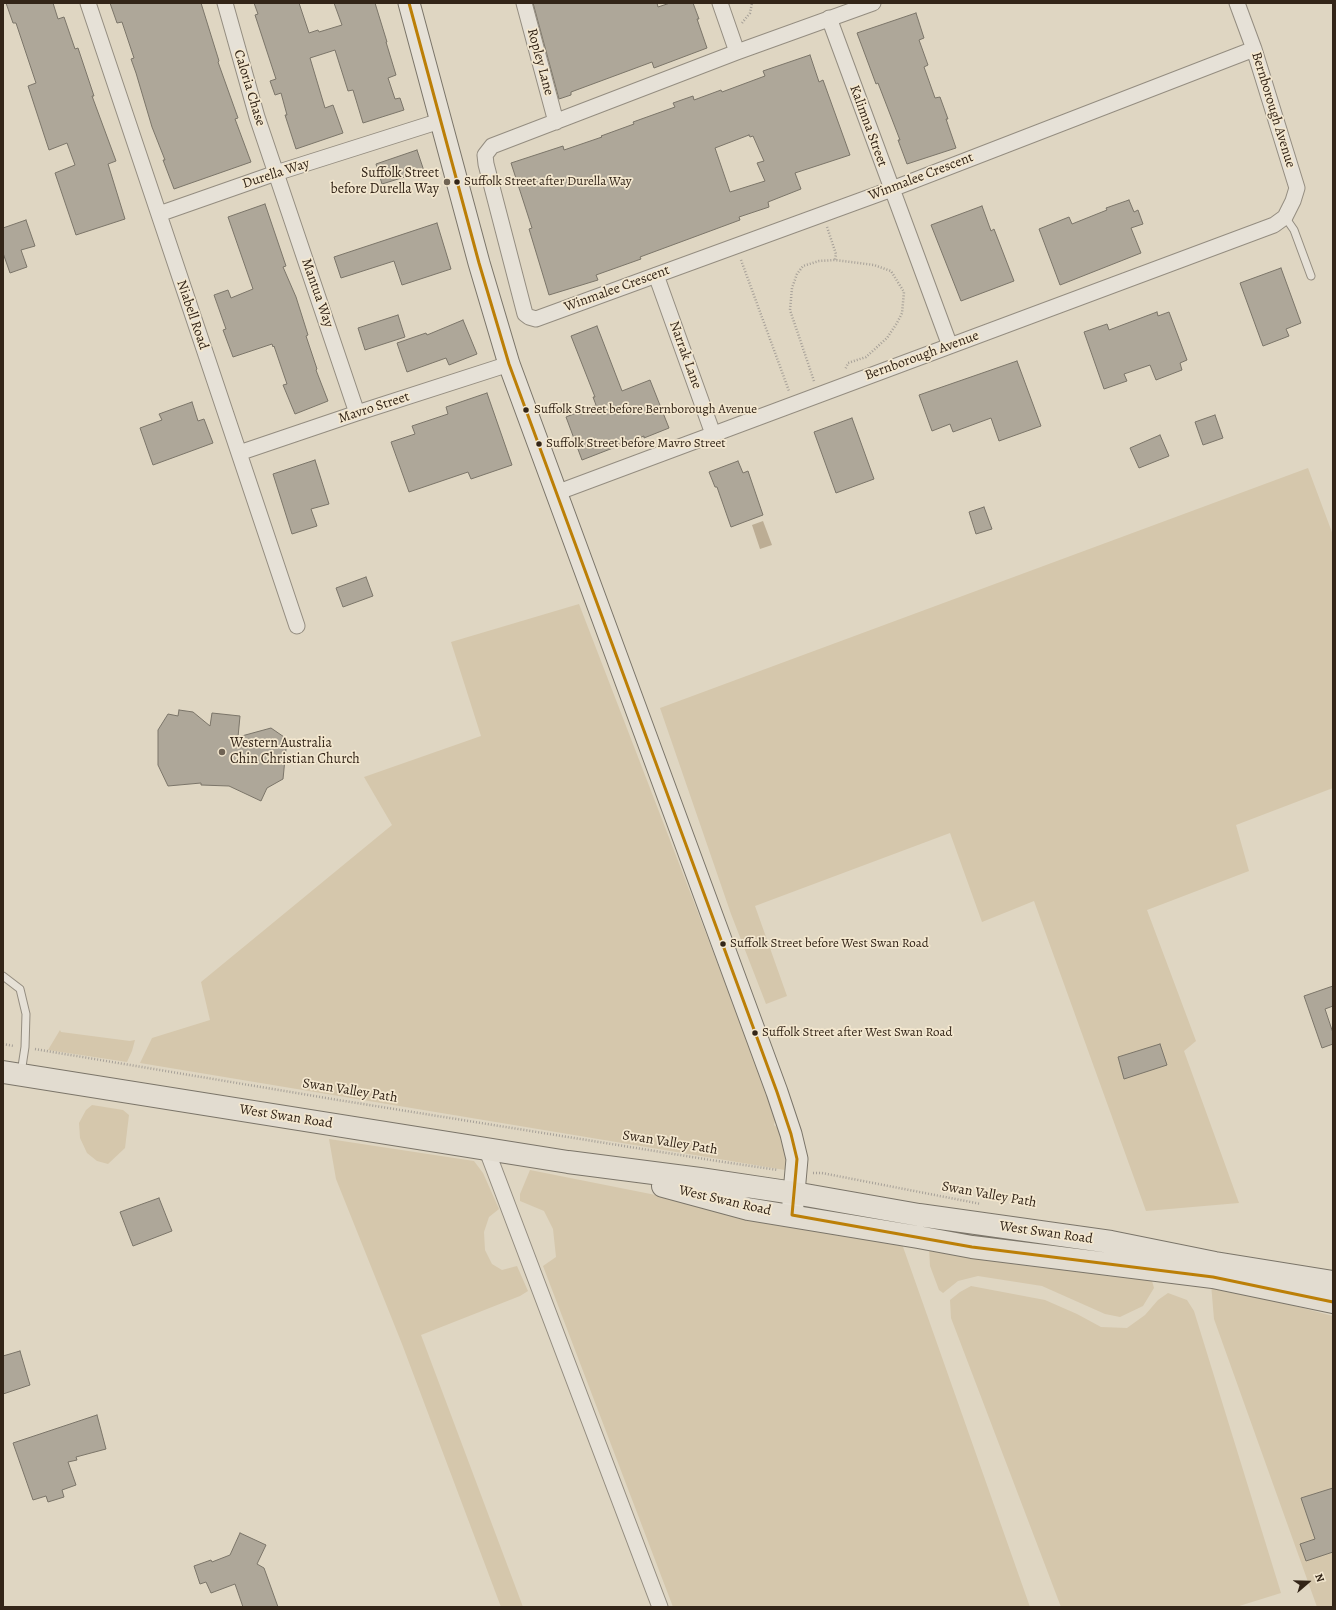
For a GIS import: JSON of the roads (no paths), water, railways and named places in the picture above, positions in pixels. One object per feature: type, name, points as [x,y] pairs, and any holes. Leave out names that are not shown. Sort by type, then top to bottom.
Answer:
[{"type":"main road","name":"West Swan Road","points":[[12,1074],[568,1162],[700,1179],[795,1183],[919,1215],[1111,1242],[1216,1263],[1333,1282]]},
{"type":"main road","name":"West Swan Road","points":[[568,1162],[741,1207],[972,1247],[1213,1277],[1333,1302]]},
{"type":"street","name":"Niabell Road","points":[[88,3],[297,626]]},
{"type":"street","name":"Caloria Chase","points":[[225,3],[248,91],[276,173]]},
{"type":"street","points":[[409,3],[479,263],[509,364],[777,1092],[795,1147],[795,1183],[792,1215]]},
{"type":"street","name":"Ropley Lane","points":[[524,3],[556,122]]},
{"type":"street","points":[[720,3],[737,52]]},
{"type":"street","name":"Winmalee Crescent","points":[[870,3],[737,52],[492,146],[485,155],[525,314],[536,319],[892,189],[1254,49]]},
{"type":"street","name":"Bernborough Avenue","points":[[556,493],[1274,225],[1285,216],[1293,201],[1297,188],[1254,49],[1237,3]]},
{"type":"street","name":"Kalimna Street","points":[[829,18],[950,346]]},
{"type":"street","name":"Durella Way","points":[[158,214],[276,173],[440,121]]},
{"type":"street","name":"Mantua Way","points":[[276,173],[357,413]]},
{"type":"street","name":"Narrak Lane","points":[[656,275],[713,434]]},
{"type":"street","name":"Mavro Street","points":[[239,453],[509,364]]},
{"type":"street","points":[[486,1148],[660,1607]]},
{"type":"lane","points":[[1285,216],[1294,230],[1311,276]]},
{"type":"lane","points":[[3,976],[20,989],[26,1014],[25,1047],[12,1074]]},
{"type":"place","name":"Suffolk Street before Durella Way","points":[[447,182]]},
{"type":"place","name":"Suffolk Street after Durella Way","points":[[457,182]]},
{"type":"place","name":"Suffolk Street before Bernborough Avenue","points":[[526,410]]},
{"type":"place","name":"Suffolk Street before Mavro Street","points":[[539,444]]},
{"type":"place","name":"Western Australia Chin Christian Church","points":[[222,752]]},
{"type":"place","name":"Suffolk Street before West Swan Road","points":[[723,944]]},
{"type":"place","name":"Suffolk Street after West Swan Road","points":[[755,1033]]}]
